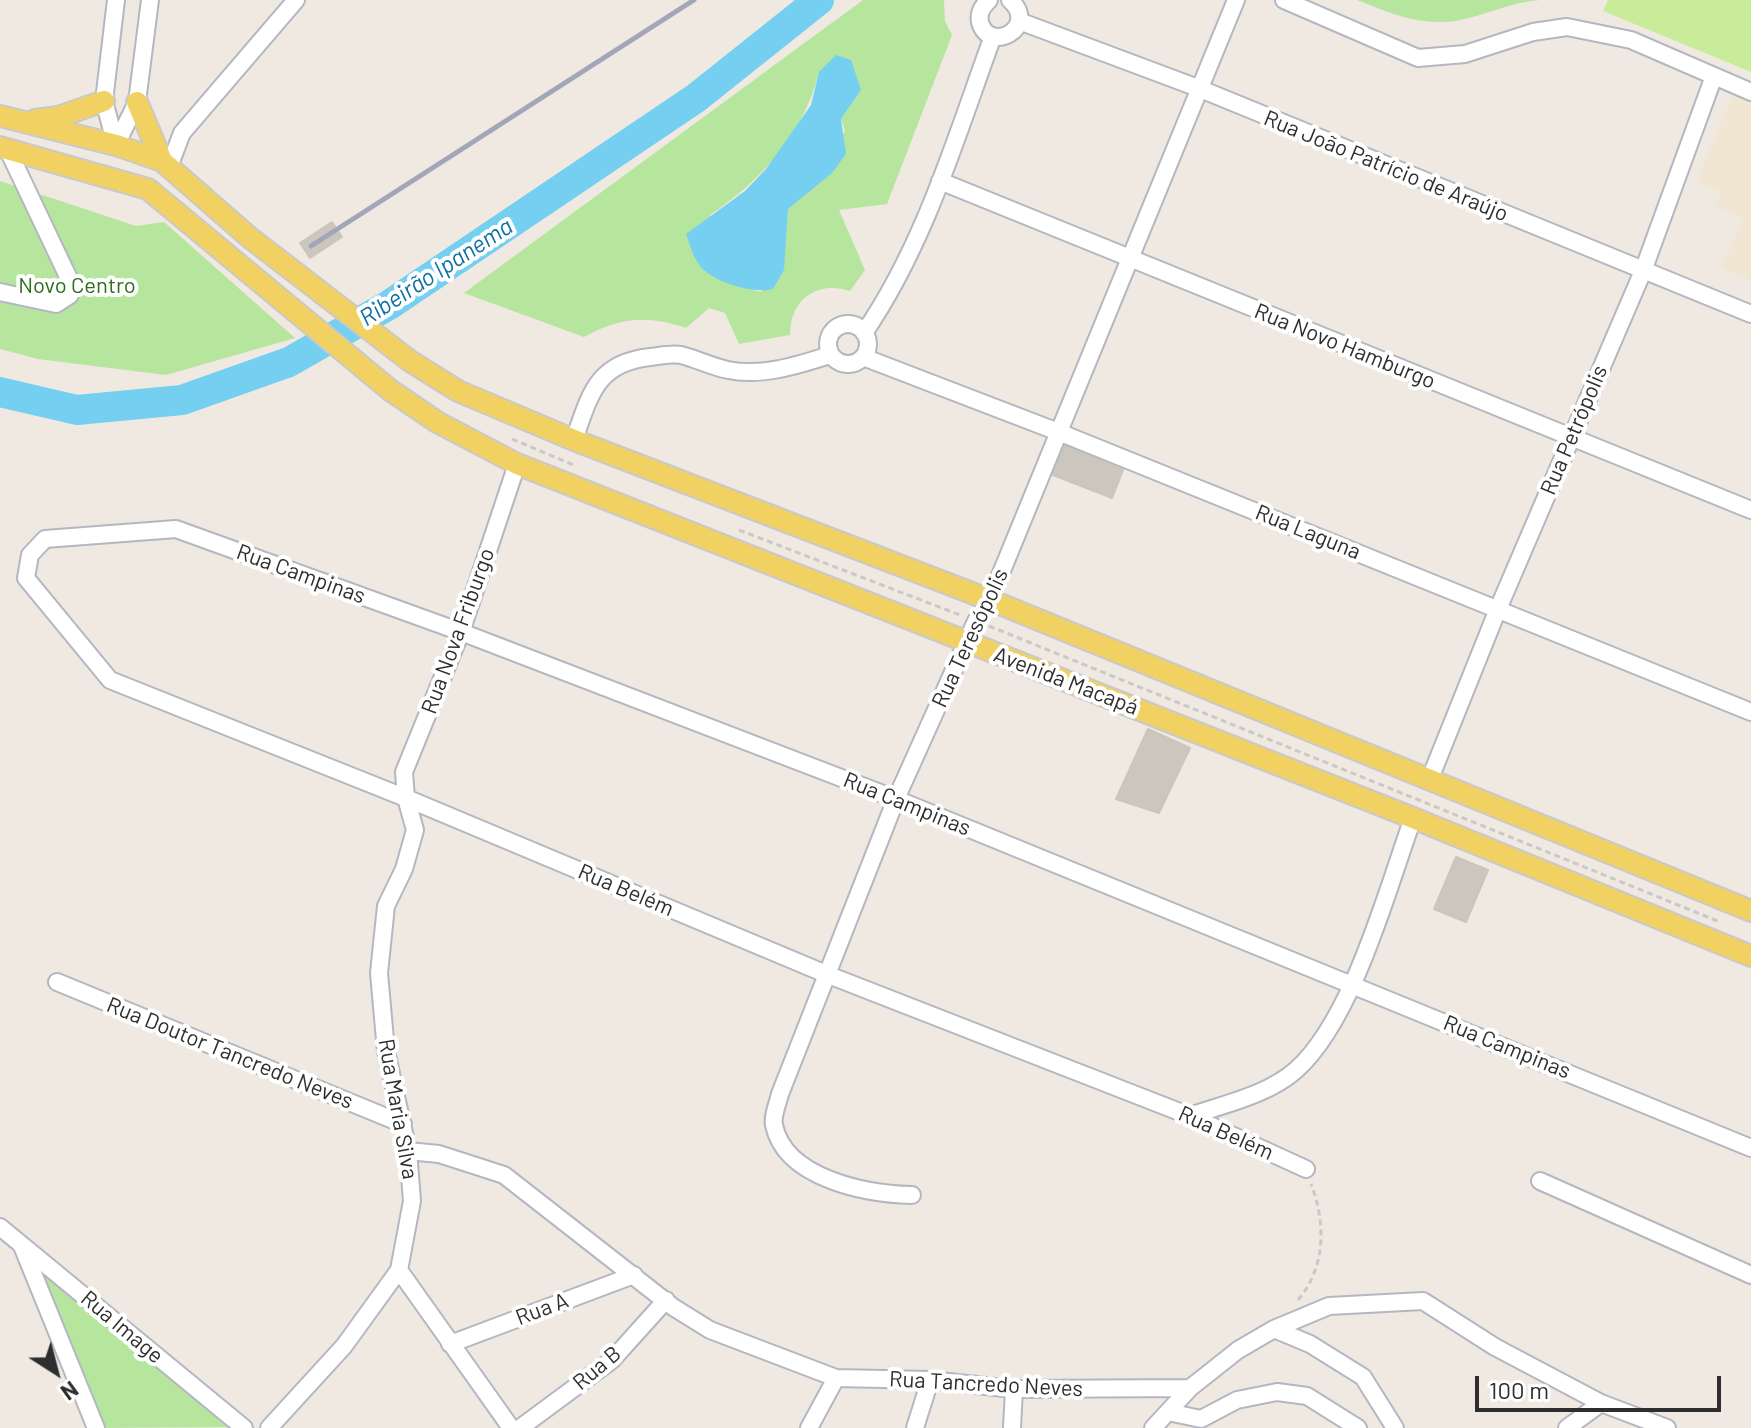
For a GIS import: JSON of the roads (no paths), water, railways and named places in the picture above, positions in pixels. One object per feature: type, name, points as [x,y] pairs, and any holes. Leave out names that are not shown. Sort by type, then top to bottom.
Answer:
[{"type":"main road","points":[[23,122],[58,117],[104,101]]},
{"type":"main road","points":[[137,102],[166,164]]},
{"type":"main road","points":[[0,116],[116,145],[166,164]]},
{"type":"main road","points":[[59,163],[116,145]]},
{"type":"main road","points":[[116,145],[148,189]]},
{"type":"main road","points":[[3,148],[148,189]]},
{"type":"main road","name":"Avenida Macapá","points":[[166,164],[249,237],[410,361],[458,391],[574,440],[990,600],[1751,911]]},
{"type":"main road","name":"Avenida Macapá","points":[[148,189],[390,390],[437,422],[517,464],[1413,818],[1751,956]]},
{"type":"street","points":[[116,0],[104,101],[116,145]]},
{"type":"street","points":[[116,145],[137,102],[150,0]]},
{"type":"street","points":[[166,164],[182,133],[296,0]]},
{"type":"street","points":[[989,0],[982,8],[980,21],[993,36],[1006,36],[1019,6]]},
{"type":"street","name":"Rua Teresópolis","points":[[912,1195],[878,1194],[824,1180],[783,1145],[773,1123],[780,1094],[896,799],[966,642],[990,600],[1236,0]]},
{"type":"street","points":[[1284,0],[1418,58],[1465,54],[1533,32],[1567,27],[1631,40],[1751,92]]},
{"type":"street","name":"Rua João Patrício de Araújo","points":[[1019,6],[1198,88],[1751,314]]},
{"type":"street","points":[[864,333],[895,287],[940,181],[993,36]]},
{"type":"street","name":"Rua Petrópolis","points":[[1429,781],[1498,609],[1643,271],[1714,76]]},
{"type":"street","points":[[0,292],[56,304],[70,295],[72,285],[3,148]]},
{"type":"street","name":"Rua Novo Hamburgo","points":[[940,181],[1751,510]]},
{"type":"street","points":[[574,440],[591,392],[606,372],[631,359],[678,354],[729,371],[791,368],[830,355],[846,364],[863,357],[868,345],[864,333],[853,325],[840,326],[830,335],[830,355]]},
{"type":"street","name":"Rua Laguna","points":[[863,357],[1061,433],[1751,712]]},
{"type":"street","name":"Rua Nova Friburgo","points":[[406,798],[404,772],[461,632],[517,464]]},
{"type":"street","name":"Rua Campinas","points":[[45,539],[176,529],[461,632],[896,799],[1751,1148]]},
{"type":"street","name":"Rua Belém","points":[[45,539],[30,555],[26,578],[110,680],[406,798],[826,974],[1190,1116],[1306,1169]]},
{"type":"street","name":"Rua Maria Silva","points":[[269,1428],[344,1346],[399,1270],[412,1201],[408,1151],[386,1051],[379,973],[386,906],[404,869],[415,830],[406,798]]},
{"type":"street","points":[[1190,1116],[1264,1089],[1295,1071],[1320,1043],[1352,984],[1413,818]]},
{"type":"street","name":"Rua Doutor Tancredo Neves","points":[[57,982],[403,1124]]},
{"type":"street","name":"Rua Tancredo Neves","points":[[408,1151],[439,1154],[504,1175],[666,1300],[710,1330],[836,1378],[930,1380],[1014,1389],[1190,1388]]},
{"type":"street","points":[[1540,1181],[1751,1275]]},
{"type":"street","name":"Rua Image","points":[[0,1227],[244,1428]]},
{"type":"street","points":[[22,1244],[96,1428]]},
{"type":"street","points":[[399,1270],[511,1428]]},
{"type":"street","name":"Rua A","points":[[450,1344],[634,1275]]},
{"type":"street","name":"Rua B","points":[[520,1428],[612,1360],[666,1300]]},
{"type":"street","points":[[1153,1428],[1190,1388],[1238,1350],[1274,1329],[1329,1306],[1423,1301],[1495,1347],[1601,1403],[1667,1428]]},
{"type":"street","points":[[1274,1329],[1310,1344],[1363,1377],[1395,1428]]},
{"type":"street","points":[[809,1428],[836,1378]]},
{"type":"street","points":[[915,1428],[930,1380]]},
{"type":"street","points":[[1012,1428],[1014,1389]]},
{"type":"street","points":[[1168,1412],[1202,1423],[1237,1400],[1277,1392],[1307,1396],[1358,1428]]},
{"type":"street","points":[[1567,1428],[1601,1403]]},
{"type":"water","points":[[836,55],[851,60],[861,90],[841,119],[846,154],[832,173],[788,209],[784,270],[773,289],[765,290],[746,289],[716,278],[699,265],[686,234],[745,191],[766,169],[811,105],[819,72]]},
{"type":"waterway","name":"Ribeirão Ipanema","points":[[0,392],[77,410],[182,400],[289,362],[389,305],[696,98],[819,0]]},
{"type":"railway","points":[[311,246],[694,0]]},
{"type":"park label","name":"Novo Centro","points":[[77,286]]}]
